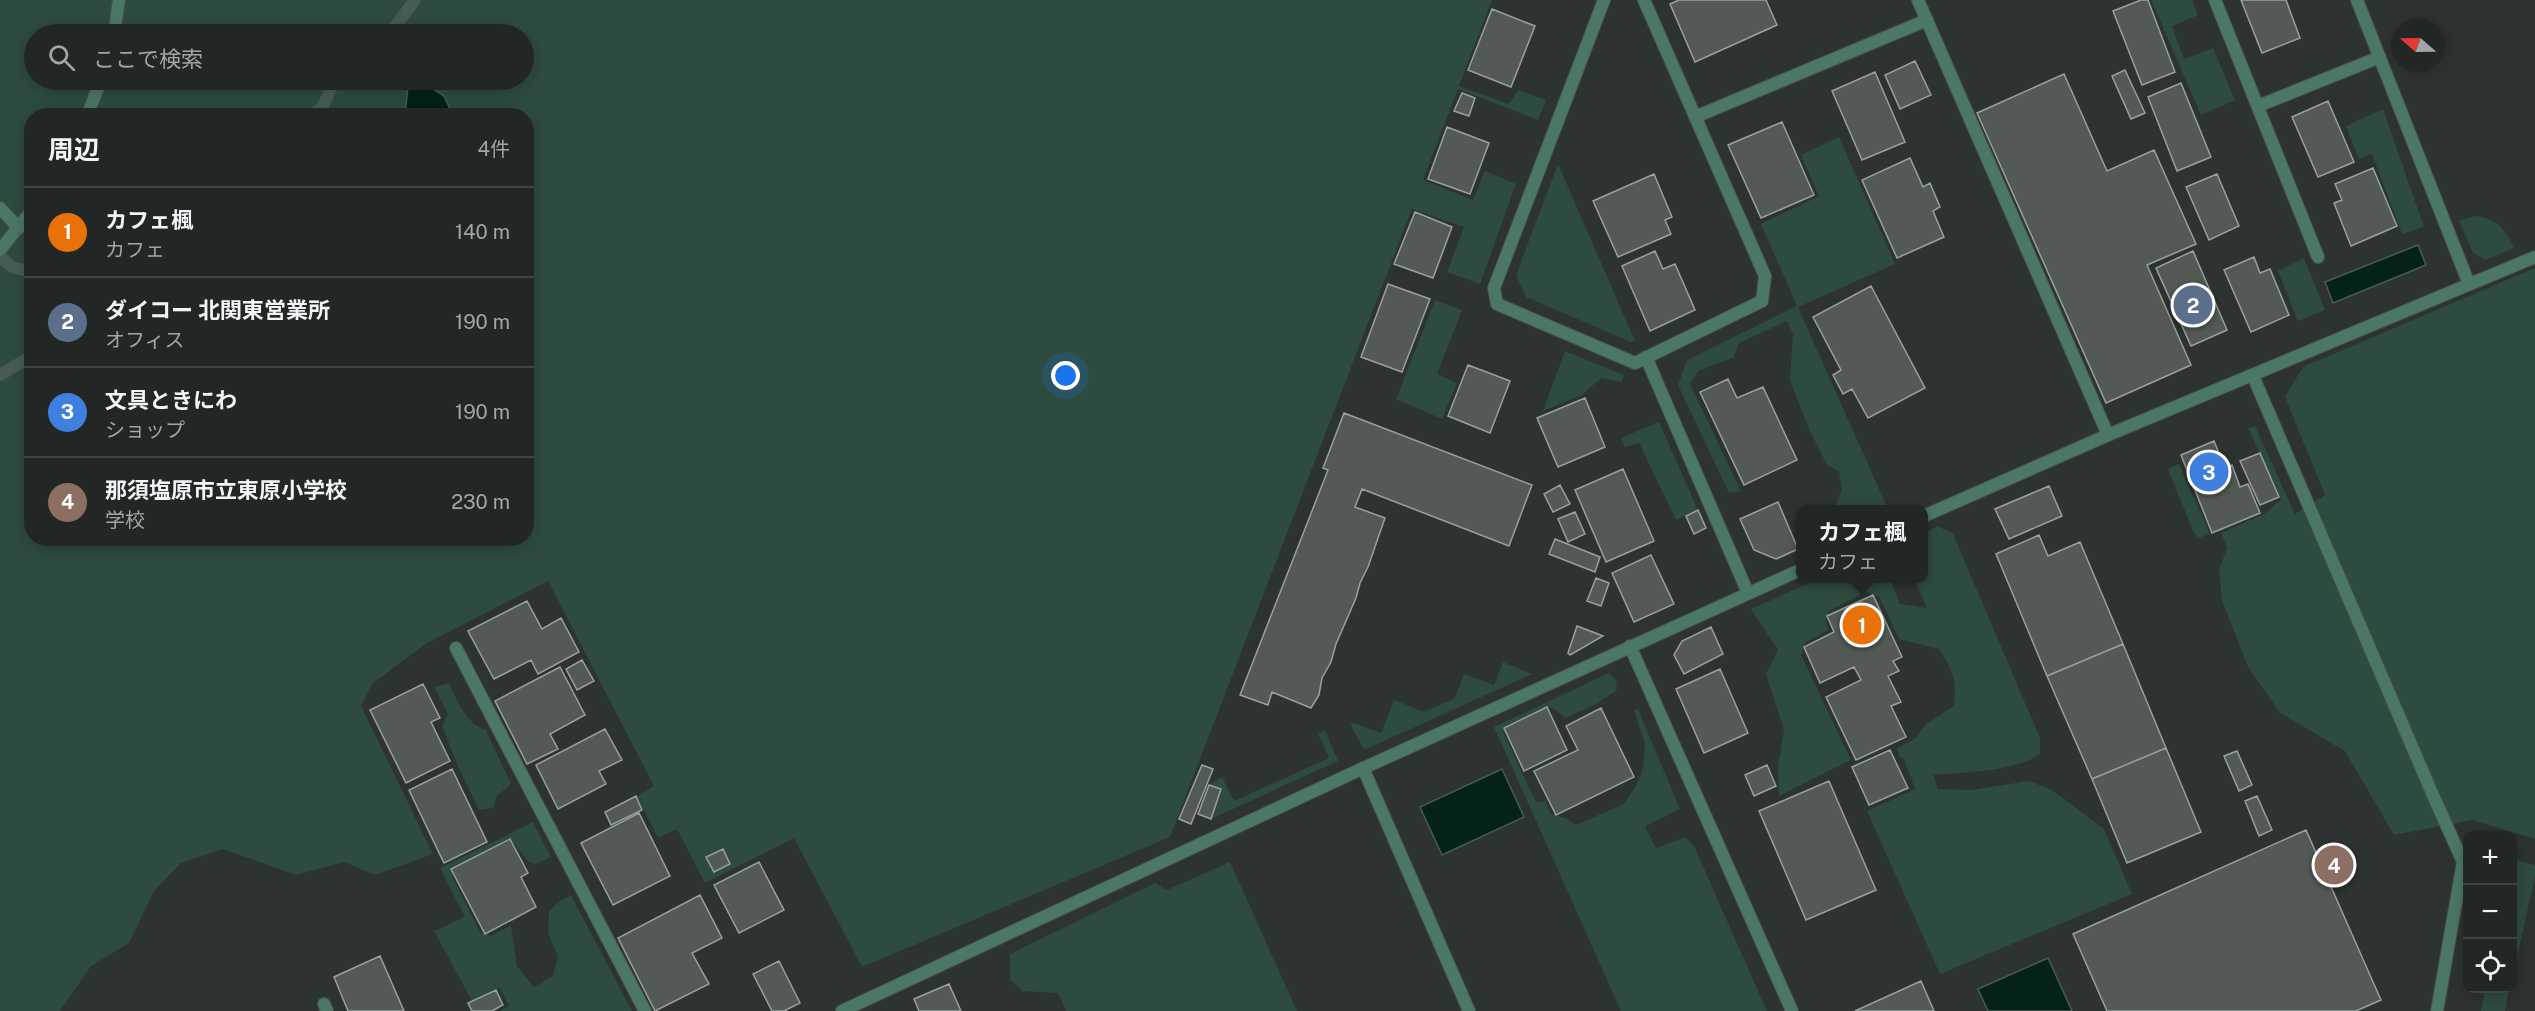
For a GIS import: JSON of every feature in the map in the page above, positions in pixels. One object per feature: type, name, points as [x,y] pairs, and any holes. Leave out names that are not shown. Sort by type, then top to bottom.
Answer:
[{"type":"street","points":[[115,24],[119,0]]},
{"type":"street","points":[[1604,0],[1494,288],[1497,303],[1635,363],[1762,301],[1765,276],[1644,0]]},
{"type":"street","points":[[1918,0],[2108,435]]},
{"type":"street","points":[[2214,0],[2318,257]]},
{"type":"street","points":[[2357,0],[2469,284]]},
{"type":"street","points":[[1695,117],[1927,20]]},
{"type":"street","points":[[2258,106],[2380,57]]},
{"type":"street","points":[[90,108],[97,90]]},
{"type":"street","points":[[0,208],[20,228]]},
{"type":"street","points":[[0,250],[24,222]]},
{"type":"street","points":[[1928,514],[2108,435],[2535,257]]},
{"type":"street","points":[[1646,357],[1748,593]]},
{"type":"street","points":[[2253,376],[2463,862],[2437,1011]]},
{"type":"street","points":[[842,1011],[1363,768],[1796,572]]},
{"type":"street","points":[[1630,646],[1792,1011]]},
{"type":"street","points":[[456,648],[645,1011]]},
{"type":"street","points":[[1363,768],[1469,1011]]},
{"type":"shaded area","points":[[0,0],[1492,0],[1459,86],[1509,104],[1518,90],[1546,100],[1538,120],[1458,89],[1423,180],[1473,200],[1485,171],[1516,184],[1480,284],[1447,272],[1464,227],[1412,209],[1170,837],[862,967],[794,838],[705,883],[677,829],[658,838],[637,796],[654,786],[548,581],[427,643],[373,683],[361,706],[433,854],[375,875],[344,862],[296,875],[223,849],[181,863],[154,891],[129,943],[91,966],[60,1011],[0,1011]],"holes":[[[722,849],[730,864],[714,872],[706,857]]]},
{"type":"shaded area","points":[[2151,0],[2192,0],[2198,15],[2172,26],[2184,59],[2213,48],[2235,100],[2201,115]]},
{"type":"shaded area","points":[[408,90],[435,90],[444,96],[450,108],[406,108]]},
{"type":"shaded area","points":[[2383,109],[2424,227],[2402,234],[2372,154],[2359,159],[2346,126]]},
{"type":"shaded area","points":[[1839,137],[1895,264],[1798,307],[1886,505],[1836,505],[1842,490],[1839,471],[1827,465],[1809,429],[1790,380],[1793,334],[1787,321],[1739,343],[1734,357],[1698,371],[1690,384],[1741,491],[1729,493],[1678,385],[1687,360],[1797,306],[1761,224],[1819,196],[1801,155]]},
{"type":"shaded area","points":[[1558,164],[1635,341],[1631,342],[1526,297],[1516,275]]},
{"type":"shaded area","points":[[2474,216],[2489,219],[2499,225],[2514,248],[2485,260],[2473,253],[2459,221]]},
{"type":"shaded area","points":[[2418,245],[2426,265],[2333,303],[2325,282]]},
{"type":"shaded area","points":[[2304,258],[2325,310],[2298,321],[2278,271]]},
{"type":"shaded area","points":[[2535,268],[2535,839],[2517,834],[2517,831],[2508,831],[2472,820],[2394,835],[2345,751],[2280,713],[2248,667],[2222,600],[2219,570],[2227,548],[2221,533],[2264,514],[2281,500],[2248,428],[2255,426],[2295,514],[2325,495],[2285,397],[2303,367]]},
{"type":"shaded area","points":[[1435,300],[1462,310],[1437,374],[1457,383],[1442,419],[1396,399]]},
{"type":"shaded area","points":[[1565,351],[1624,375],[1621,382],[1601,378],[1582,395],[1543,411]]},
{"type":"shaded area","points":[[1659,422],[1698,510],[1676,520],[1639,443],[1625,447],[1621,438]]},
{"type":"shaded area","points":[[2179,464],[2210,534],[2198,538],[2193,531],[2168,469]]},
{"type":"shaded area","points":[[1938,526],[1953,534],[2040,738],[2040,754],[2030,760],[2004,768],[1933,775],[1938,789],[1971,790],[2029,781],[2052,790],[2104,829],[2132,894],[1940,974],[1867,811],[1915,789],[1904,759],[1900,757],[1897,748],[1915,739],[1925,725],[1954,706],[1955,689],[1948,663],[1939,649],[1899,639],[1880,598],[1866,592],[1829,611],[1826,621],[1828,630],[1805,643],[1801,655],[1851,760],[1779,796],[1778,767],[1784,730],[1766,674],[1778,650],[1751,609],[1810,583],[1892,583],[1900,604],[1927,608],[1916,583],[1928,583],[1928,531]]},
{"type":"shaded area","points":[[1503,662],[1532,674],[1364,750],[1350,724],[1354,723],[1381,733],[1394,700],[1424,712],[1455,698],[1464,674],[1494,685]]},
{"type":"shaded area","points":[[1609,673],[1616,680],[1617,690],[1596,704],[1566,718],[1551,707],[1503,732],[1536,802],[1545,801],[1551,814],[1565,818],[1576,825],[1624,804],[1636,786],[1643,768],[1645,744],[1634,710],[1638,709],[1680,809],[1645,826],[1656,848],[1685,837],[1694,846],[1767,1011],[1621,1011],[1494,727]]},
{"type":"shaded area","points":[[449,683],[468,717],[473,723],[486,730],[511,784],[496,797],[494,808],[479,810],[442,726],[448,714],[434,687]]},
{"type":"shaded area","points":[[1325,730],[1338,761],[1211,819],[1221,789],[1209,785],[1222,777],[1234,801],[1329,758],[1318,734]]},
{"type":"shaded area","points":[[1502,769],[1524,817],[1442,855],[1420,807]]},
{"type":"shaded area","points":[[533,822],[551,857],[535,864],[529,862],[510,839],[451,869],[452,876],[480,932],[491,936],[511,925],[517,966],[534,987],[553,976],[558,957],[548,933],[549,912],[556,904],[571,895],[632,1011],[500,1011],[509,1006],[499,987],[472,1001],[434,931],[465,917],[440,868]]},
{"type":"shaded area","points":[[2517,860],[2535,865],[2535,876],[2517,957]]},
{"type":"shaded area","points":[[1230,862],[1297,1011],[1066,1011],[1058,993],[1022,991],[1010,979],[1010,954],[1155,883],[1167,890]]},
{"type":"shaded area","points":[[2048,958],[2072,1011],[1988,1011],[1978,989]]},
{"type":"shaded area","points":[[2484,993],[2508,993],[2505,1011],[2481,1011]]},
{"type":"building","points":[[1679,0],[1766,0],[1777,25],[1695,62],[1670,4]]},
{"type":"building","points":[[2141,0],[2148,0],[2175,72],[2142,85],[2113,11]]},
{"type":"building","points":[[2241,0],[2286,0],[2300,38],[2262,53]]},
{"type":"building","points":[[1492,9],[1535,26],[1511,87],[1468,70]]},
{"type":"building","points":[[1915,61],[1931,95],[1900,109],[1885,75]]},
{"type":"building","points":[[2125,70],[2145,113],[2131,119],[2112,76]]},
{"type":"building","points":[[1875,72],[1905,142],[1862,160],[1832,91]]},
{"type":"building","points":[[2064,74],[2107,171],[2154,150],[2196,244],[2147,265],[2191,365],[2106,403],[1977,113]]},
{"type":"building","points":[[2181,83],[2211,157],[2177,171],[2148,97]]},
{"type":"building","points":[[1462,93],[1475,98],[1469,116],[1454,111]]},
{"type":"building","points":[[2328,101],[2354,162],[2318,177],[2292,117]]},
{"type":"building","points":[[1782,122],[1814,195],[1761,218],[1728,145]]},
{"type":"building","points":[[1447,127],[1489,143],[1470,194],[1428,179]]},
{"type":"building","points":[[1910,158],[1923,187],[1930,183],[1940,207],[1933,211],[1944,237],[1897,258],[1862,180]]},
{"type":"building","points":[[2373,168],[2397,226],[2351,246],[2334,203],[2342,200],[2335,184]]},
{"type":"building","points":[[1654,174],[1672,217],[1665,220],[1671,234],[1618,257],[1593,201]]},
{"type":"building","points":[[2217,174],[2239,226],[2209,240],[2186,187]]},
{"type":"building","points":[[1415,212],[1452,227],[1433,278],[1394,264]]},
{"type":"building","points":[[1655,251],[1663,269],[1675,264],[1695,310],[1650,331],[1622,266]]},
{"type":"building","points":[[2193,251],[2227,330],[2191,346],[2156,268]]},
{"type":"building","points":[[2254,257],[2260,273],[2270,269],[2289,315],[2251,332],[2224,270]]},
{"type":"building","points":[[1388,284],[1430,299],[1402,372],[1361,357]]},
{"type":"building","points":[[1871,286],[1925,388],[1868,418],[1852,389],[1843,394],[1833,375],[1841,370],[1813,317]]},
{"type":"building","points":[[1468,365],[1510,381],[1490,433],[1448,416]]},
{"type":"building","points":[[1728,379],[1737,398],[1763,387],[1797,460],[1744,485],[1700,392]]},
{"type":"building","points":[[1585,398],[1605,447],[1558,467],[1537,418]]},
{"type":"building","points":[[1344,413],[1532,485],[1509,546],[1362,489],[1355,507],[1385,518],[1331,662],[1322,678],[1319,695],[1311,708],[1272,692],[1268,705],[1240,695],[1328,470],[1323,468]]},
{"type":"building","points":[[2214,441],[2225,468],[2232,465],[2240,487],[2248,484],[2260,513],[2212,533],[2181,455]]},
{"type":"building","points":[[2260,453],[2279,497],[2260,505],[2240,461]]},
{"type":"building","points":[[1623,469],[1654,541],[1606,562],[1575,490]]},
{"type":"building","points":[[1560,485],[1570,504],[1553,512],[1544,494]]},
{"type":"building","points":[[2049,486],[2062,516],[2009,539],[1995,509]]},
{"type":"building","points":[[1778,502],[1796,544],[1796,550],[1776,559],[1754,550],[1740,519]]},
{"type":"building","points":[[1698,510],[1706,528],[1694,534],[1686,516]]},
{"type":"building","points":[[1575,512],[1585,534],[1568,542],[1558,519]]},
{"type":"building","points":[[2039,535],[2048,556],[2080,542],[2123,644],[2047,676],[1996,554]]},
{"type":"building","points":[[1555,539],[1600,557],[1595,572],[1549,554]]},
{"type":"building","points":[[1651,555],[1674,604],[1634,622],[1612,573]]},
{"type":"building","points":[[1596,578],[1609,583],[1601,606],[1587,601]]},
{"type":"building","points":[[1873,595],[1902,657],[1893,661],[1899,671],[1888,676],[1901,702],[1891,706],[1906,737],[1856,760],[1826,697],[1861,680],[1854,667],[1820,683],[1804,647],[1834,632],[1827,616]]},
{"type":"building","points":[[527,601],[542,629],[561,618],[579,652],[538,674],[531,660],[494,679],[468,631]]},
{"type":"building","points":[[1577,626],[1603,636],[1570,655],[1568,653]]},
{"type":"building","points":[[1711,627],[1723,654],[1684,674],[1674,655],[1682,641]]},
{"type":"building","points":[[2123,644],[2166,748],[2092,779],[2047,676]]},
{"type":"building","points":[[582,660],[594,681],[577,690],[566,669]]},
{"type":"building","points":[[560,667],[585,715],[550,734],[558,749],[527,764],[495,701]]},
{"type":"building","points":[[1720,669],[1748,733],[1704,753],[1676,689]]},
{"type":"building","points":[[423,684],[440,718],[431,722],[450,761],[406,783],[370,710]]},
{"type":"building","points":[[1547,707],[1567,750],[1524,771],[1504,728]]},
{"type":"building","points":[[1601,708],[1634,777],[1556,815],[1534,771],[1578,750],[1566,726]]},
{"type":"building","points":[[605,729],[622,760],[599,771],[606,784],[558,809],[536,765]]},
{"type":"building","points":[[2166,748],[2201,832],[2127,863],[2092,779]]},
{"type":"building","points":[[1890,750],[1908,788],[1869,805],[1852,767]]},
{"type":"building","points":[[2237,751],[2252,785],[2239,791],[2224,756]]},
{"type":"building","points":[[1202,765],[1213,769],[1191,824],[1179,819]]},
{"type":"building","points":[[1767,765],[1776,786],[1754,796],[1745,775]]},
{"type":"building","points":[[452,769],[487,842],[444,863],[409,790]]},
{"type":"building","points":[[1829,781],[1876,890],[1806,920],[1759,811]]},
{"type":"building","points":[[1209,785],[1221,789],[1211,819],[1198,814]]},
{"type":"building","points":[[636,796],[642,810],[611,825],[605,812]]},
{"type":"building","points":[[2257,796],[2272,830],[2259,836],[2245,801]]},
{"type":"building","points":[[639,813],[670,876],[613,905],[581,843]]},
{"type":"building","points":[[2306,830],[2381,1000],[2356,1011],[2107,1011],[2073,934]]},
{"type":"building","points":[[510,839],[528,873],[521,877],[536,907],[485,934],[451,869]]},
{"type":"building","points":[[723,849],[730,864],[714,872],[706,857]]},
{"type":"building","points":[[759,862],[784,910],[739,933],[714,885]]},
{"type":"building","points":[[700,895],[722,938],[692,953],[709,984],[655,1011],[618,938]]},
{"type":"building","points":[[380,956],[404,1011],[348,1011],[334,977]]},
{"type":"building","points":[[779,961],[800,1003],[784,1011],[772,1011],[753,974]]},
{"type":"building","points":[[1921,981],[1934,1011],[1855,1011]]},
{"type":"building","points":[[949,984],[961,1011],[919,1011],[914,999]]},
{"type":"building","points":[[496,990],[503,1005],[492,1011],[472,1011],[468,1003]]},
{"type":"waterway","points":[[397,24],[415,0]]},
{"type":"waterway","points":[[321,108],[330,90]]},
{"type":"waterway","points":[[0,257],[12,267],[24,270]]},
{"type":"waterway","points":[[0,375],[24,361]]},
{"type":"place","name":"ダイコー 北関東営業所","points":[[2193,305]]},
{"type":"place","name":"文具ときにわ","points":[[2209,472]]},
{"type":"place","name":"カフェ楓","points":[[1862,625]]},
{"type":"place","name":"那須塩原市立東原小学校","points":[[2334,865]]}]
